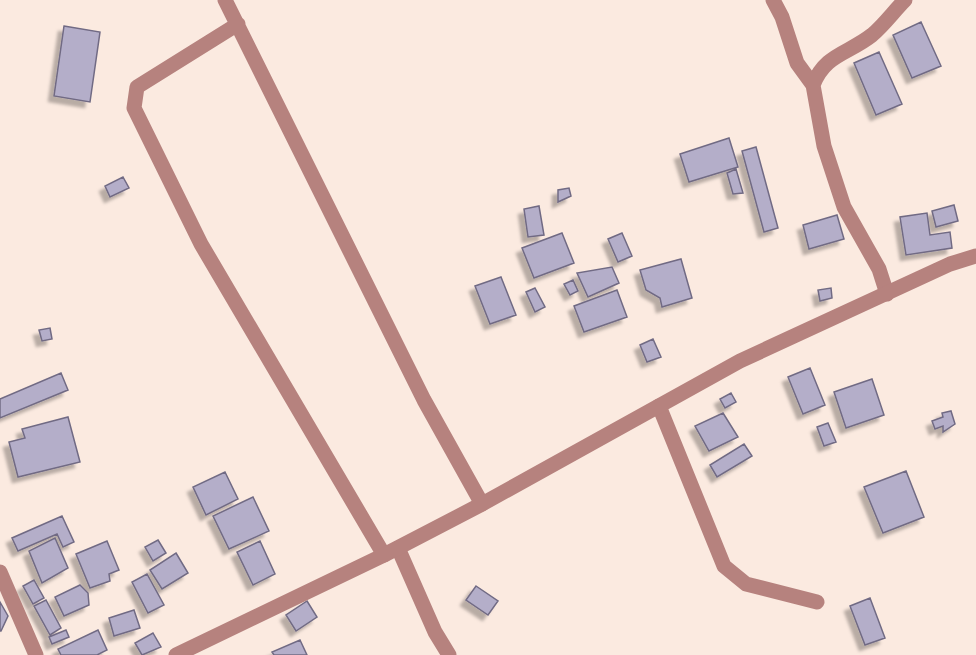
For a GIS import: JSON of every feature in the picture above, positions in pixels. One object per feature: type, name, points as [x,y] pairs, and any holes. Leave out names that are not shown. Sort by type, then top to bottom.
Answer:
[{"type":"street","points":[[225,0],[424,400],[482,504]]},
{"type":"street","points":[[773,0],[782,17],[796,63],[813,85],[824,146],[844,207],[879,269],[887,294]]},
{"type":"street","points":[[813,85],[819,69],[842,52],[872,35],[905,0]]},
{"type":"street","points":[[238,24],[136,87],[134,108],[201,244],[391,551],[449,655]]},
{"type":"street","points":[[176,655],[391,551],[482,504],[740,361],[950,264],[976,256]]},
{"type":"street","points":[[659,406],[724,566],[746,584],[817,602]]},
{"type":"street","points":[[0,572],[36,655]]},
{"type":"building","points":[[921,22],[941,66],[912,78],[893,35]]},
{"type":"building","points":[[64,26],[100,32],[90,102],[54,96]]},
{"type":"building","points":[[879,52],[902,104],[876,115],[854,63]]},
{"type":"building","points":[[729,138],[738,167],[689,182],[680,154]]},
{"type":"building","points":[[756,147],[778,228],[764,232],[742,151]]},
{"type":"building","points":[[736,169],[743,193],[733,194],[727,173]]},
{"type":"building","points":[[123,177],[129,188],[110,197],[105,186]]},
{"type":"building","points":[[569,188],[571,196],[558,202],[558,190]]},
{"type":"building","points":[[954,205],[958,221],[936,227],[932,211]]},
{"type":"building","points":[[539,206],[544,235],[528,237],[524,209]]},
{"type":"building","points":[[927,213],[930,235],[950,232],[952,248],[906,255],[900,217]]},
{"type":"building","points":[[837,215],[844,239],[809,249],[803,225]]},
{"type":"building","points":[[562,233],[574,263],[534,278],[522,248]]},
{"type":"building","points":[[622,233],[632,256],[618,262],[608,239]]},
{"type":"building","points":[[681,259],[692,298],[662,307],[660,298],[646,290],[640,270]]},
{"type":"building","points":[[612,267],[619,283],[588,297],[577,273]]},
{"type":"building","points":[[501,277],[516,315],[490,324],[475,286]]},
{"type":"building","points":[[573,280],[578,291],[570,295],[564,284]]},
{"type":"building","points":[[535,288],[545,307],[535,312],[526,292]]},
{"type":"building","points":[[831,288],[832,298],[820,301],[818,290]]},
{"type":"building","points":[[617,290],[627,317],[584,332],[574,306]]},
{"type":"building","points":[[50,328],[52,339],[42,341],[39,330]]},
{"type":"building","points":[[653,339],[661,357],[647,362],[640,345]]},
{"type":"building","points":[[810,368],[825,405],[803,414],[788,377]]},
{"type":"building","points":[[61,373],[68,390],[0,418],[0,399]]},
{"type":"building","points":[[872,379],[884,415],[846,428],[834,392]]},
{"type":"building","points":[[731,393],[736,402],[725,408],[720,399]]},
{"type":"building","points":[[951,411],[955,424],[943,432],[943,426],[935,429],[932,421],[943,417],[942,413]]},
{"type":"building","points":[[723,413],[738,437],[709,451],[695,426]]},
{"type":"building","points":[[68,417],[80,462],[18,477],[9,442],[25,438],[22,429]]},
{"type":"building","points":[[828,423],[836,442],[824,446],[817,427]]},
{"type":"building","points":[[744,444],[752,456],[717,477],[710,465]]},
{"type":"building","points":[[906,471],[924,517],[883,533],[864,487]]},
{"type":"building","points":[[225,472],[238,499],[206,515],[193,487]]},
{"type":"building","points":[[253,497],[269,531],[229,549],[213,516]]},
{"type":"building","points":[[62,516],[74,542],[63,547],[57,534],[18,551],[12,538]]},
{"type":"building","points":[[55,538],[68,568],[42,583],[29,551]]},
{"type":"building","points":[[158,540],[166,553],[153,561],[145,547]]},
{"type":"building","points":[[107,541],[119,570],[109,574],[110,581],[90,588],[76,554]]},
{"type":"building","points":[[260,541],[275,574],[253,585],[237,552]]},
{"type":"building","points":[[176,553],[188,573],[162,589],[150,570]]},
{"type":"building","points":[[147,574],[164,605],[148,613],[132,582]]},
{"type":"building","points":[[34,580],[44,598],[33,604],[23,586]]},
{"type":"building","points":[[80,585],[88,593],[89,605],[64,616],[55,597]]},
{"type":"building","points":[[476,586],[498,601],[488,615],[466,600]]},
{"type":"building","points":[[870,598],[885,638],[865,645],[850,606]]},
{"type":"building","points":[[46,600],[61,628],[50,635],[34,606]]},
{"type":"building","points":[[307,601],[317,617],[296,631],[286,615]]},
{"type":"building","points":[[0,602],[8,616],[1,631],[0,631]]},
{"type":"building","points":[[134,610],[140,628],[114,636],[109,618]]},
{"type":"building","points":[[66,630],[69,637],[52,644],[49,637]]},
{"type":"building","points":[[98,630],[107,650],[97,655],[61,655],[58,649]]},
{"type":"building","points":[[153,633],[161,647],[142,655],[135,643]]},
{"type":"building","points":[[300,640],[307,655],[274,655],[272,652]]}]
